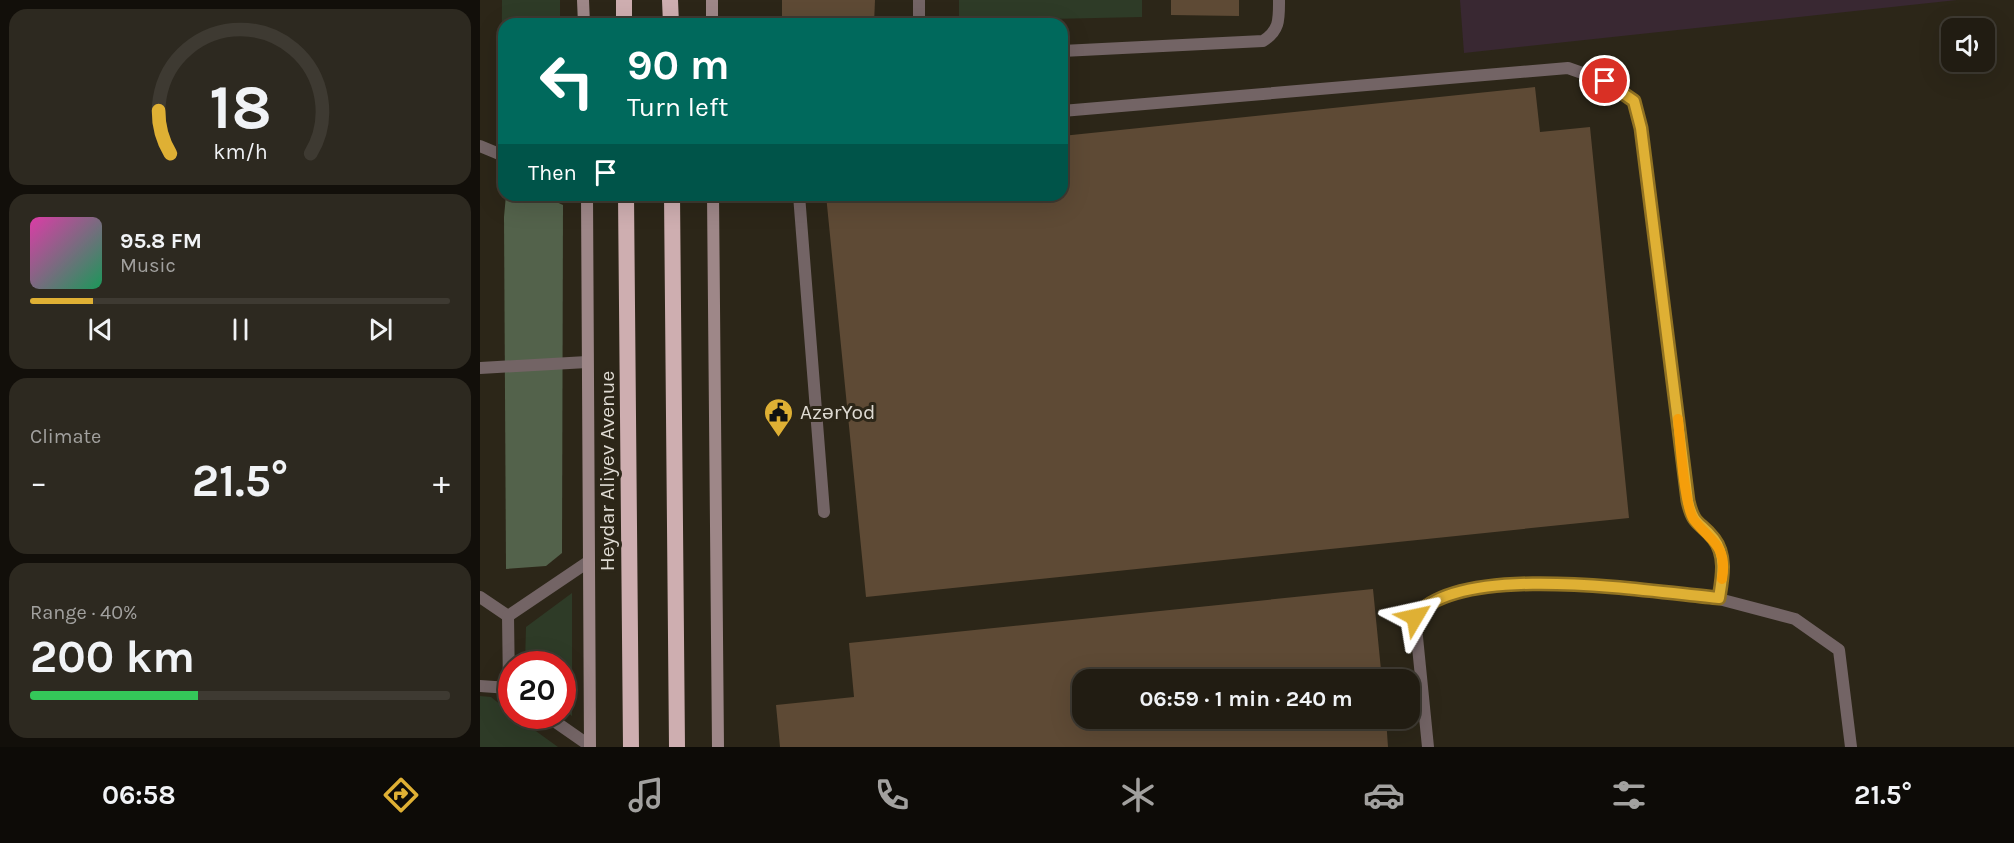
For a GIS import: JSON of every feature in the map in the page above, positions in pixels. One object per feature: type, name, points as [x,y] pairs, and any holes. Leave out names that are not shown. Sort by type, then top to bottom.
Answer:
[{"type":"highway","points":[[624,0],[624,18]]},
{"type":"highway","points":[[670,0],[671,18]]},
{"type":"highway","name":"Heydar Aliyev Avenue","points":[[626,201],[631,747]]},
{"type":"highway","points":[[672,201],[677,747]]},
{"type":"main road","points":[[583,0],[584,18]]},
{"type":"main road","points":[[712,0],[712,18]]},
{"type":"main road","points":[[587,201],[590,746]]},
{"type":"main road","points":[[713,201],[718,747]]},
{"type":"lane","points":[[919,0],[919,18]]},
{"type":"lane","points":[[1068,51],[1263,42],[1275,34],[1279,21],[1279,0]]},
{"type":"lane","points":[[1068,110],[1568,68],[1605,81],[1634,101],[1641,128],[1688,501],[1692,518],[1714,540],[1721,555],[1723,573],[1719,598]]},
{"type":"lane","points":[[480,146],[498,154]]},
{"type":"lane","points":[[799,201],[824,512]]},
{"type":"lane","points":[[480,368],[587,362]]},
{"type":"lane","points":[[508,616],[588,562]]},
{"type":"lane","points":[[1428,747],[1415,617],[1430,603],[1479,587],[1554,582],[1719,598],[1795,619],[1839,650],[1851,747]]},
{"type":"lane","points":[[480,597],[508,616]]},
{"type":"lane","points":[[508,616],[509,651]]},
{"type":"lane","points":[[480,686],[498,688]]},
{"type":"lane","points":[[566,729],[590,746]]},
{"type":"shaded area","points":[[1460,0],[1957,0],[1464,53]]},
{"type":"green space","points":[[502,0],[560,0],[560,18],[502,18]]},
{"type":"green space","points":[[959,0],[1142,0],[1142,17],[959,18]]},
{"type":"green space","points":[[505,201],[554,201],[563,205],[562,553],[546,566],[506,569]]},
{"type":"green space","points":[[572,593],[572,651],[525,651],[526,627]]},
{"type":"green space","points":[[480,696],[491,697],[498,703],[498,729],[533,729],[558,747],[480,747]]},
{"type":"building","points":[[782,0],[875,0],[874,18],[782,18]]},
{"type":"building","points":[[1171,0],[1239,0],[1239,16],[1171,15]]},
{"type":"building","points":[[1535,87],[1540,132],[1590,127],[1629,518],[866,597],[827,201],[1068,201],[1068,135]]},
{"type":"building","points":[[1373,589],[1381,669],[1072,669],[1072,729],[1387,729],[1388,747],[780,747],[776,705],[854,697],[849,643]]},
{"type":"slow traffic","points":[[1678,419],[1692,518],[1714,540],[1721,555],[1722,579]]},
{"type":"place","name":"AzərYod","points":[[779,438]]},
{"type":"route","points":[[1415,617],[1430,603],[1479,587],[1554,582],[1719,598],[1723,573],[1721,555],[1714,540],[1692,518],[1688,501],[1641,128],[1634,101],[1605,81]]}]
